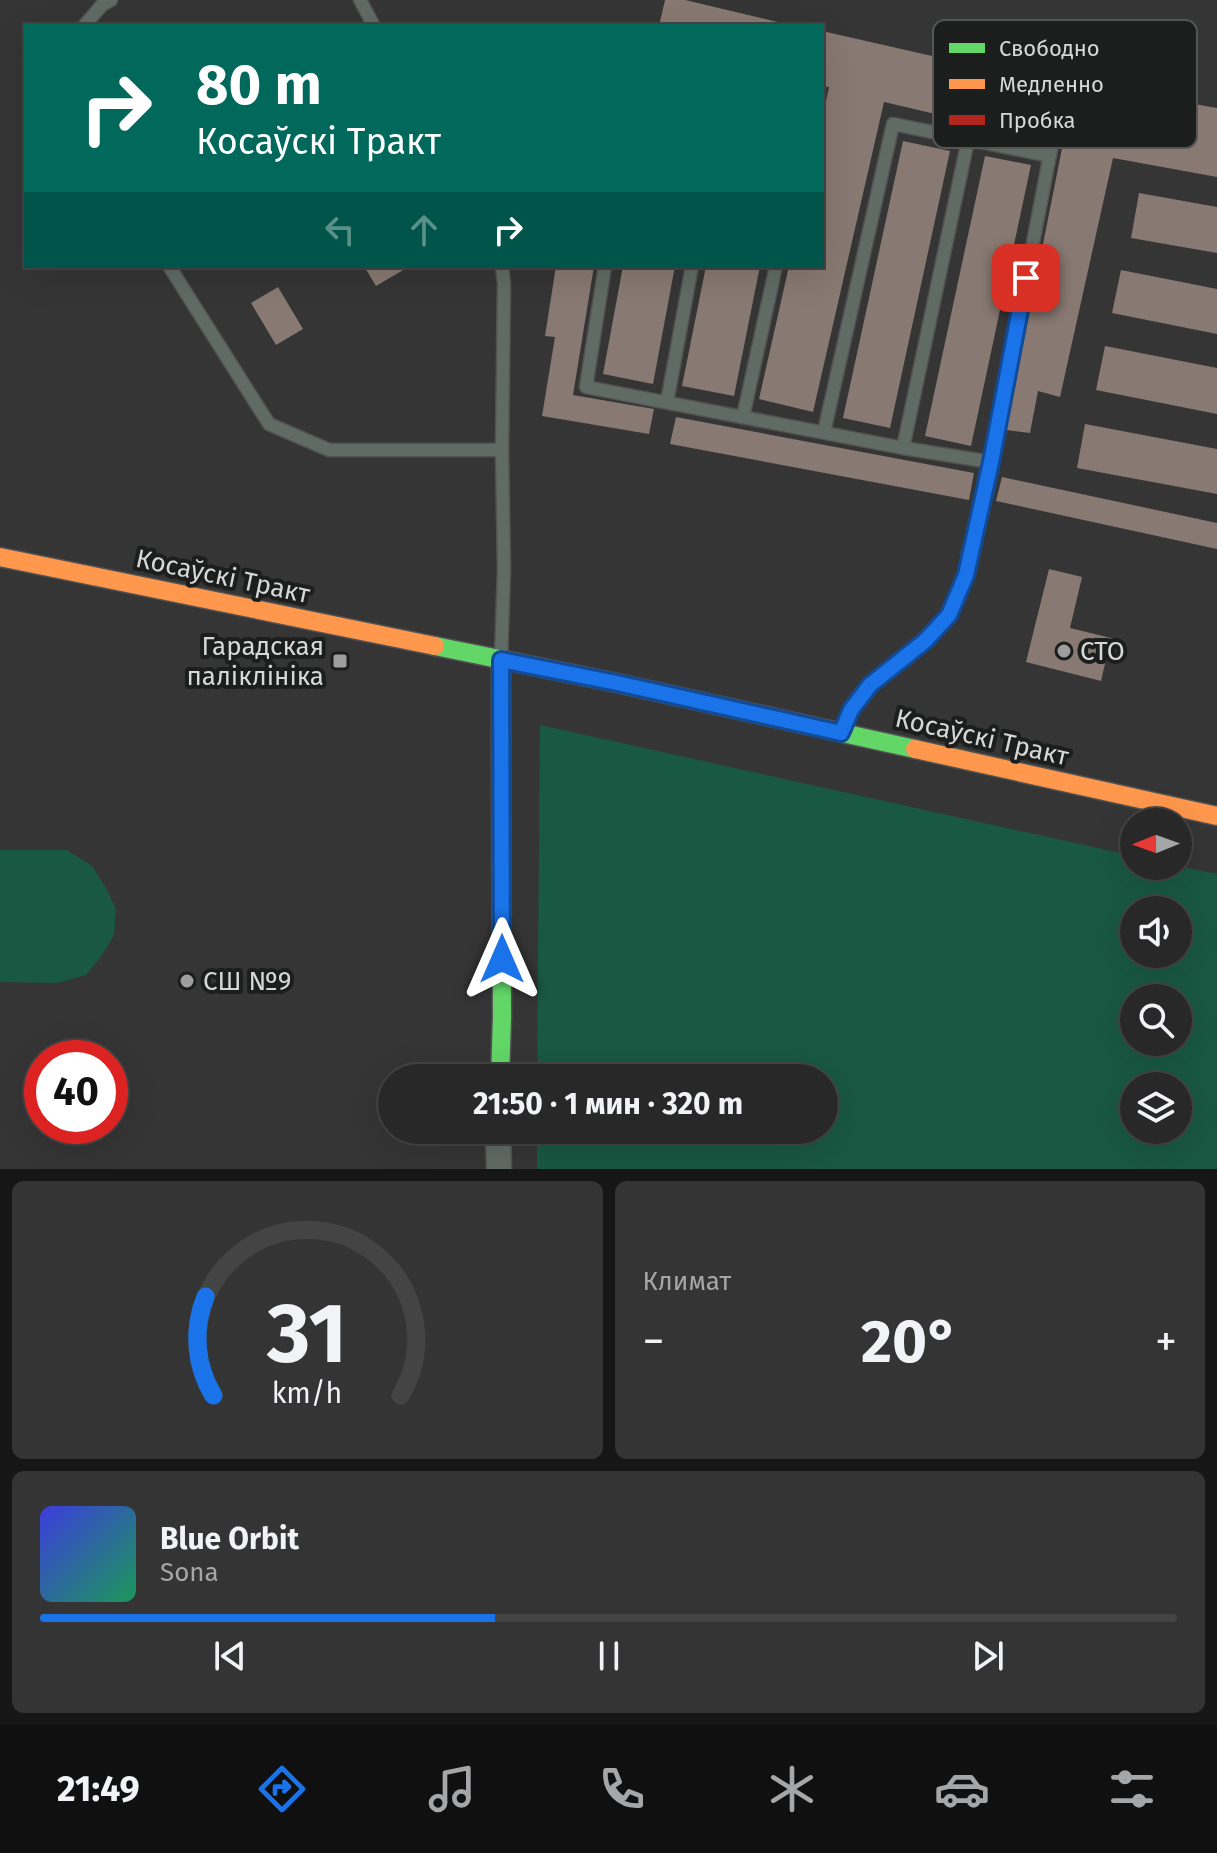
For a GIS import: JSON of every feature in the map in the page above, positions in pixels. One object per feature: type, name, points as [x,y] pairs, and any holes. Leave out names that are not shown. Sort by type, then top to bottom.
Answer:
[{"type":"main road","name":"Косаўскі Тракт","points":[[0,557],[617,683],[1217,816]]},
{"type":"main road","points":[[500,1064],[501,660]]},
{"type":"street","points":[[498,1144],[499,1169]]},
{"type":"lane","points":[[86,24],[102,5],[111,0]]},
{"type":"lane","points":[[360,0],[373,24]]},
{"type":"lane","points":[[824,432],[893,124],[933,133]]},
{"type":"lane","points":[[903,448],[966,148]]},
{"type":"lane","points":[[1009,148],[1050,156]]},
{"type":"lane","points":[[841,733],[851,710],[870,685],[925,641],[949,615],[966,575],[1051,148]]},
{"type":"lane","points":[[170,268],[269,424],[329,450],[502,450]]},
{"type":"lane","points":[[501,660],[504,569],[502,268]]},
{"type":"lane","points":[[605,268],[586,387],[991,462]]},
{"type":"lane","points":[[667,402],[692,268]]},
{"type":"lane","points":[[743,417],[776,268]]},
{"type":"green space","points":[[540,725],[1120,853],[1120,880],[1192,880],[1192,869],[1217,874],[1217,1169],[537,1169],[537,1144],[838,1144],[838,1064],[537,1064]]},
{"type":"green space","points":[[0,850],[67,850],[92,866],[116,909],[114,935],[86,975],[57,983],[0,982]]},
{"type":"building","points":[[665,0],[685,0],[786,24],[659,24]]},
{"type":"building","points":[[824,31],[933,56],[933,113],[884,102],[813,412],[759,399],[789,268],[824,268],[824,111],[829,87],[824,86]]},
{"type":"building","points":[[1197,104],[1217,108],[1217,177],[1113,158],[1060,397],[1038,391],[1030,433],[1006,430],[1062,148],[1197,148]]},
{"type":"building","points":[[903,141],[950,151],[890,428],[843,418]]},
{"type":"building","points":[[985,156],[1031,165],[971,446],[925,436]]},
{"type":"building","points":[[1139,193],[1217,207],[1217,253],[1131,238]]},
{"type":"building","points":[[365,268],[407,268],[376,286]]},
{"type":"building","points":[[556,268],[594,268],[573,395],[654,409],[649,434],[542,416],[555,337],[545,336]]},
{"type":"building","points":[[623,268],[675,268],[653,384],[603,374]]},
{"type":"building","points":[[706,268],[760,268],[734,396],[682,386]]},
{"type":"building","points":[[1121,270],[1217,289],[1217,334],[1112,313]]},
{"type":"building","points":[[278,287],[303,329],[276,345],[251,303]]},
{"type":"building","points":[[1105,346],[1217,368],[1217,414],[1096,390]]},
{"type":"building","points":[[676,417],[974,473],[969,500],[670,444]]},
{"type":"building","points":[[1085,424],[1217,449],[1217,494],[1077,468]]},
{"type":"building","points":[[1002,477],[1217,523],[1217,549],[996,501]]},
{"type":"building","points":[[1049,569],[1082,577],[1070,628],[1111,638],[1101,681],[1026,662]]},
{"type":"traffic: fast","points":[[435,646],[915,749]]},
{"type":"traffic: fast","points":[[500,1064],[501,760]]},
{"type":"traffic: slow","points":[[0,557],[435,646]]},
{"type":"traffic: slow","points":[[915,749],[1217,816]]},
{"type":"traffic: jam","points":[[501,660],[501,760]]},
{"type":"place","name":"СТО","points":[[1064,651]]},
{"type":"place","name":"Гарадская паліклініка","points":[[340,661]]},
{"type":"place","name":"СШ №9","points":[[187,981]]},
{"type":"route","points":[[502,959],[501,660],[841,733],[851,710],[870,685],[925,641],[949,615],[966,575],[1026,278]]}]
